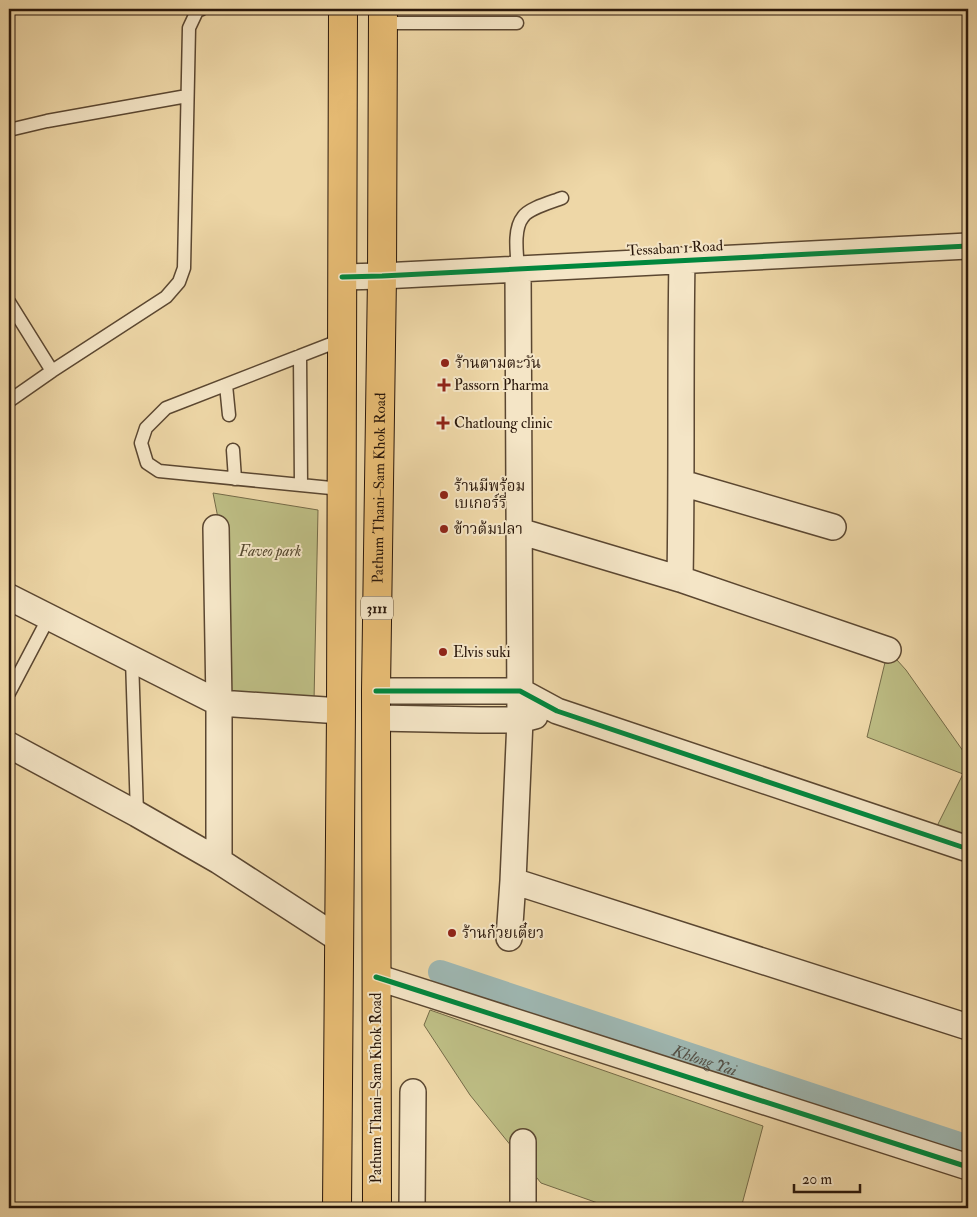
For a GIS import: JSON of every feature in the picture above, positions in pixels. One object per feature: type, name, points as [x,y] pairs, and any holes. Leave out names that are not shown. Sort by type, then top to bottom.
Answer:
[{"type":"main road","name":"3111","points":[[337,1208],[341,711],[343,9]]},
{"type":"main road","name":"Pathum Thani–Sam Khok Road","points":[[376,1208],[376,690],[382,276],[383,16]]},
{"type":"street","name":"Tessaban 1 Road","points":[[342,276],[382,276],[968,246]]},
{"type":"street","points":[[680,579],[682,260]]},
{"type":"street","points":[[510,938],[520,720],[518,269]]},
{"type":"street","points":[[682,483],[833,527]]},
{"type":"street","points":[[216,528],[220,703],[219,861]]},
{"type":"street","points":[[519,531],[680,579],[888,650]]},
{"type":"street","points":[[9,597],[220,703],[341,711]]},
{"type":"street","points":[[376,690],[520,691],[557,711],[968,849]]},
{"type":"street","points":[[376,718],[520,720],[557,711]]},
{"type":"street","points":[[9,744],[219,861],[339,939]]},
{"type":"street","points":[[513,881],[968,1027]]},
{"type":"street","points":[[376,977],[968,1167]]},
{"type":"street","points":[[412,1208],[413,1092]]},
{"type":"street","points":[[523,1142],[523,1208]]},
{"type":"lane","points":[[9,401],[166,297],[179,282],[184,268],[189,28],[197,11],[202,9]]},
{"type":"lane","points":[[383,16],[517,23]]},
{"type":"lane","points":[[9,130],[47,121],[187,96]]},
{"type":"lane","points":[[518,269],[517,232],[523,216],[539,206],[562,198]]},
{"type":"lane","points":[[9,302],[52,371]]},
{"type":"lane","points":[[341,340],[166,408],[146,428],[141,443],[147,463],[159,471],[341,489]]},
{"type":"lane","points":[[300,356],[300,485]]},
{"type":"lane","points":[[226,385],[229,415]]},
{"type":"lane","points":[[233,450],[235,479]]},
{"type":"lane","points":[[9,693],[48,617]]},
{"type":"lane","points":[[132,659],[137,814]]},
{"type":"green space","name":"Faveo park","points":[[213,493],[318,510],[314,701],[225,695],[222,538]]},
{"type":"green space","points":[[888,650],[906,670],[968,758],[968,840],[937,826],[963,774],[867,737]]},
{"type":"green space","points":[[430,1010],[763,1126],[741,1208],[612,1208],[541,1183],[470,1095],[424,1025]]},
{"type":"waterway","name":"Khlong Yai","points":[[440,972],[968,1147]]},
{"type":"cycle path","points":[[342,277],[968,246]]},
{"type":"cycle path","points":[[376,691],[520,691],[557,711],[968,849]]},
{"type":"cycle path","points":[[376,977],[968,1167]]},
{"type":"place","name":"ร้านตามตะวัน","points":[[445,363]]},
{"type":"place","name":"Passorn Pharma","points":[[444,385]]},
{"type":"place","name":"Chatloung clinic","points":[[443,423]]},
{"type":"place","name":"ร้านมีพร้อม เบเกอร์รี่","points":[[444,495]]},
{"type":"place","name":"ข้าวต้มปลา","points":[[444,529]]},
{"type":"place","name":"Elvis suki","points":[[443,652]]},
{"type":"place","name":"ร้านก๋วยเตี๋ยว","points":[[452,933]]}]
